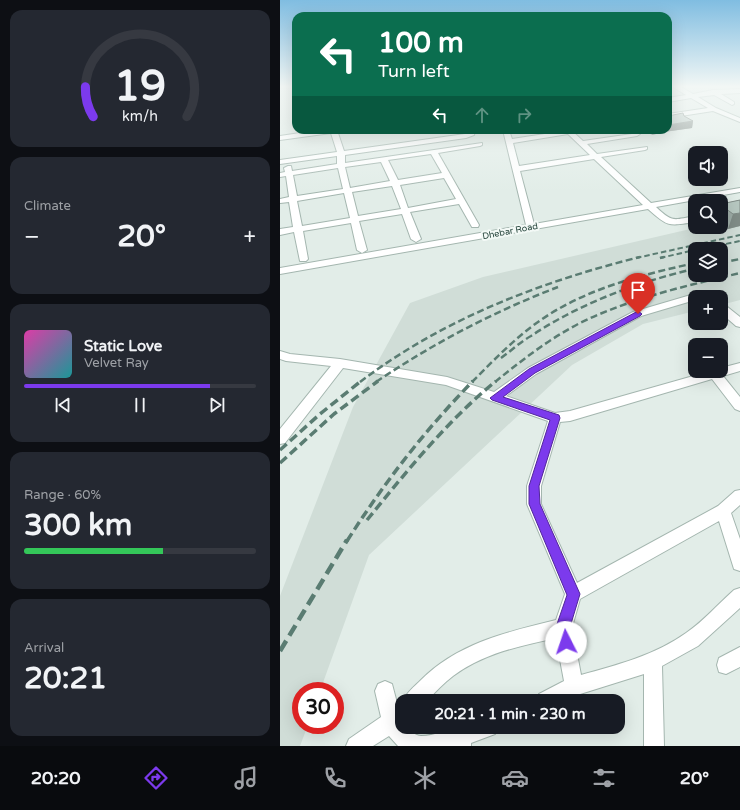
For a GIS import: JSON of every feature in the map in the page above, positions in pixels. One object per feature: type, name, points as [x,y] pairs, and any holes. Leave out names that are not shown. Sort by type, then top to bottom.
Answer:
[{"type":"street","points":[[280,138],[306,134]]},
{"type":"street","points":[[334,134],[341,154],[341,166],[362,250]]},
{"type":"street","points":[[303,259],[289,174],[283,162],[472,134]]},
{"type":"street","points":[[507,134],[531,227]]},
{"type":"street","points":[[508,141],[550,134]]},
{"type":"street","points":[[572,134],[666,221],[673,223],[688,220]]},
{"type":"street","points":[[582,143],[637,134]]},
{"type":"street","points":[[280,175],[480,144]]},
{"type":"street","points":[[516,169],[645,148]]},
{"type":"street","points":[[433,151],[475,225]]},
{"type":"street","points":[[384,160],[406,210],[416,239]]},
{"type":"street","points":[[280,201],[448,175]]},
{"type":"street","name":"Dhebar Road","points":[[280,271],[740,190]]},
{"type":"street","points":[[280,232],[462,201]]},
{"type":"street","points":[[495,398],[532,371],[638,314],[688,299]]},
{"type":"street","points":[[728,313],[740,323]]},
{"type":"street","points":[[280,355],[290,358],[340,363],[447,381],[555,418],[570,416],[701,378]]},
{"type":"street","points":[[280,439],[340,363]]},
{"type":"street","points":[[728,370],[740,367]]},
{"type":"street","points":[[718,378],[740,406]]},
{"type":"street","points":[[555,418],[534,486],[534,504],[573,594],[563,627],[574,686]]},
{"type":"street","points":[[573,594],[723,511],[740,496]]},
{"type":"street","points":[[723,511],[740,563]]},
{"type":"street","points":[[559,694],[574,686],[624,672],[653,661],[692,640],[740,596]]},
{"type":"street","points":[[420,694],[447,669],[471,655],[502,643],[563,627]]},
{"type":"street","points":[[653,661],[654,746]]},
{"type":"street","points":[[385,691],[395,715]]},
{"type":"street","points":[[356,746],[395,718]]},
{"type":"street","points":[[404,734],[408,743],[419,746],[461,742],[475,734]]},
{"type":"shaded area","points":[[740,218],[740,300],[728,303],[728,290],[688,290],[688,313],[643,324],[572,365],[369,555],[323,682],[292,682],[292,734],[305,734],[300,746],[280,746],[280,596],[353,407],[410,303],[483,277],[688,230],[688,234],[728,234],[728,221]]},
{"type":"building","points":[[672,122],[688,122],[672,124]]},
{"type":"building","points":[[740,200],[740,213],[733,214],[728,210],[728,203]]},
{"type":"railway","points":[[638,258],[740,235]]},
{"type":"railway","points":[[728,243],[740,241]]},
{"type":"railway","points":[[664,257],[660,258],[688,252]]},
{"type":"railway","points":[[360,382],[425,339],[494,305],[566,278],[638,258]]},
{"type":"railway","points":[[728,262],[740,259]]},
{"type":"railway","points":[[473,381],[504,350],[538,322],[556,310],[594,292],[634,278],[688,265]]},
{"type":"railway","points":[[501,358],[523,341],[568,314],[587,305],[607,296],[647,282],[688,270]]},
{"type":"railway","points":[[495,382],[547,343],[569,329],[599,314],[619,306],[659,294],[740,273]]},
{"type":"railway","points":[[376,382],[420,354],[464,329],[510,307],[558,287]]},
{"type":"railway","points":[[280,450],[320,414],[361,381]]},
{"type":"railway","points":[[280,463],[334,414],[378,381]]},
{"type":"railway","points":[[347,541],[390,478],[438,419],[473,381]]},
{"type":"railway","points":[[367,520],[412,465],[444,430],[478,396],[496,381]]},
{"type":"railway","points":[[280,651],[347,540]]},
{"type":"route","points":[[566,642],[563,627],[573,594],[558,556],[534,504],[534,486],[555,418],[495,398],[532,371],[638,314]]}]
